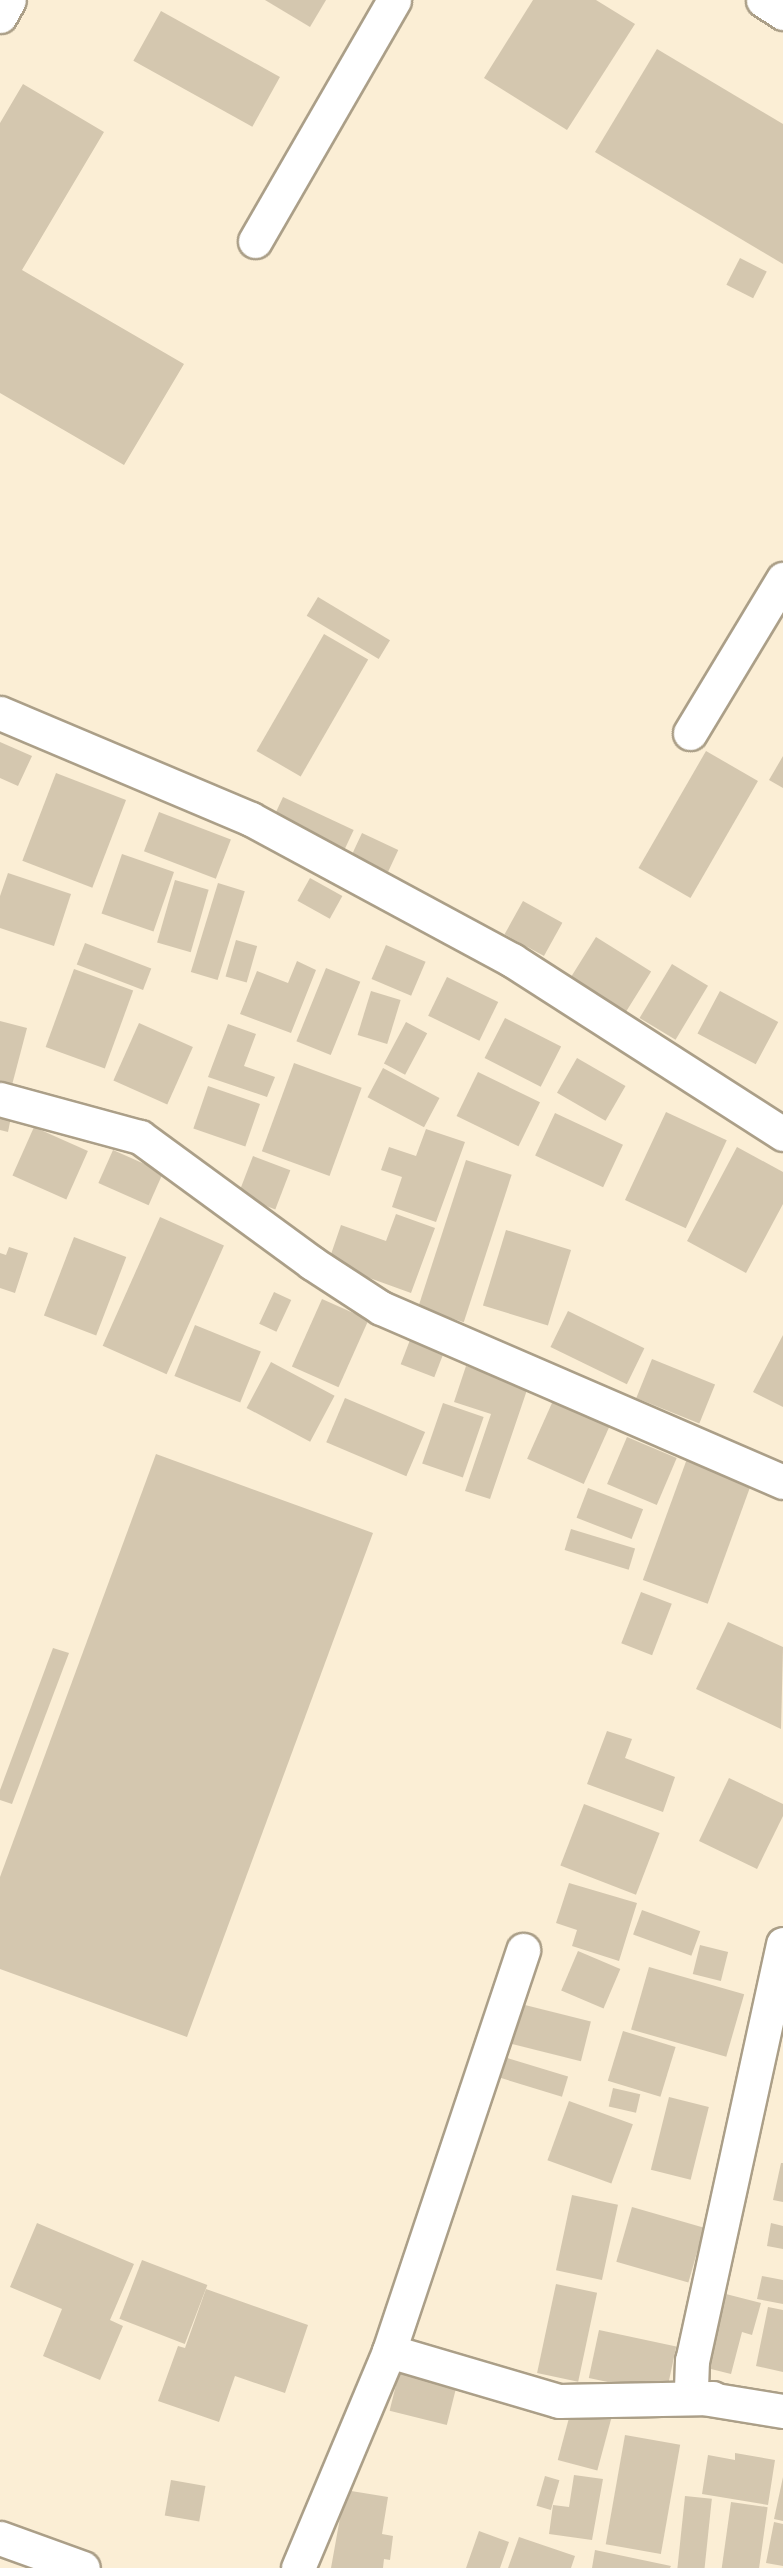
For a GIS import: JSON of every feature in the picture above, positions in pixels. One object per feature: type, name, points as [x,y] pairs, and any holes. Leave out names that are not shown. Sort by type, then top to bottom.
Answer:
[{"type":"street","points":[[0,16],[9,0]]},
{"type":"street","points":[[255,241],[394,0]]},
{"type":"street","points":[[763,0],[783,12]]},
{"type":"street","points":[[690,733],[783,579]]},
{"type":"street","points":[[0,713],[251,819],[502,954],[783,1134]]},
{"type":"street","points":[[0,1099],[140,1137],[312,1263],[381,1308],[783,1482]]},
{"type":"street","points":[[783,1944],[772,2050],[692,2360],[691,2396],[719,2398],[783,2411]]},
{"type":"street","points":[[298,2568],[388,2351],[523,1950]]},
{"type":"street","points":[[388,2351],[559,2401],[719,2398]]},
{"type":"street","points":[[0,2538],[83,2568]]},
{"type":"building","points":[[265,0],[326,0],[310,27]]},
{"type":"building","points":[[533,0],[596,0],[635,24],[567,130],[484,78]]},
{"type":"building","points":[[161,11],[280,77],[252,127],[133,61]]},
{"type":"building","points":[[657,49],[783,124],[783,264],[595,152]]},
{"type":"building","points":[[23,84],[104,132],[22,270],[184,364],[124,465],[0,393],[0,123]]},
{"type":"building","points":[[740,258],[767,272],[753,298],[726,285]]},
{"type":"building","points":[[318,597],[390,640],[379,659],[307,616]]},
{"type":"building","points":[[324,634],[368,660],[301,776],[256,751]]},
{"type":"building","points":[[0,742],[32,756],[18,786],[0,778]]},
{"type":"building","points":[[706,751],[758,781],[690,898],[638,868]]},
{"type":"building","points":[[783,756],[783,788],[769,780]]},
{"type":"building","points":[[56,773],[126,800],[92,888],[22,861]]},
{"type":"building","points":[[283,797],[354,830],[343,853],[272,820]]},
{"type":"building","points":[[159,812],[231,840],[216,879],[144,851]]},
{"type":"building","points":[[362,833],[398,850],[388,872],[352,855]]},
{"type":"building","points":[[122,854],[174,872],[153,931],[101,914]]},
{"type":"building","points":[[8,873],[71,894],[54,946],[0,928],[0,896]]},
{"type":"building","points":[[310,878],[342,896],[330,919],[297,901]]},
{"type":"building","points":[[175,880],[209,890],[191,952],[157,942]]},
{"type":"building","points":[[218,883],[245,891],[218,980],[191,972]]},
{"type":"building","points":[[523,901],[562,923],[544,956],[505,934]]},
{"type":"building","points":[[596,937],[651,971],[626,1012],[571,978]]},
{"type":"building","points":[[236,940],[257,946],[247,983],[226,977]]},
{"type":"building","points":[[85,943],[151,968],[143,990],[77,964]]},
{"type":"building","points":[[386,945],[426,962],[411,996],[372,979]]},
{"type":"building","points":[[297,961],[316,970],[291,1033],[240,1014],[257,971],[288,983]]},
{"type":"building","points":[[672,964],[708,986],[676,1040],[640,1018]]},
{"type":"building","points":[[326,968],[360,982],[331,1055],[296,1041]]},
{"type":"building","points":[[74,969],[133,991],[105,1069],[46,1047]]},
{"type":"building","points":[[447,977],[498,1002],[479,1041],[428,1016]]},
{"type":"building","points":[[371,991],[401,1000],[387,1044],[358,1035]]},
{"type":"building","points":[[720,991],[778,1022],[756,1064],[697,1033]]},
{"type":"building","points":[[505,1018],[561,1047],[541,1087],[485,1058]]},
{"type":"building","points":[[0,1021],[27,1028],[12,1085],[0,1082]]},
{"type":"building","points":[[406,1022],[427,1033],[405,1075],[384,1063]]},
{"type":"building","points":[[139,1023],[193,1047],[167,1105],[113,1081]]},
{"type":"building","points":[[228,1024],[256,1034],[244,1066],[275,1077],[267,1097],[208,1077]]},
{"type":"building","points":[[577,1058],[625,1086],[605,1121],[557,1093]]},
{"type":"building","points":[[294,1063],[362,1088],[330,1176],[262,1151]]},
{"type":"building","points":[[383,1068],[440,1098],[424,1127],[368,1097]]},
{"type":"building","points":[[478,1072],[540,1102],[519,1146],[457,1116]]},
{"type":"building","points":[[208,1086],[260,1104],[245,1146],[193,1129]]},
{"type":"building","points":[[666,1112],[727,1140],[686,1228],[625,1200]]},
{"type":"building","points":[[555,1113],[623,1145],[603,1187],[535,1156]]},
{"type":"building","points":[[0,1115],[11,1117],[8,1132],[0,1130]]},
{"type":"building","points":[[34,1127],[88,1151],[66,1199],[12,1175]]},
{"type":"building","points":[[426,1129],[465,1142],[436,1222],[392,1207],[402,1177],[381,1170],[389,1147],[416,1156]]},
{"type":"building","points":[[737,1147],[783,1172],[783,1204],[746,1273],[687,1241]]},
{"type":"building","points":[[113,1150],[163,1172],[149,1205],[98,1183]]},
{"type":"building","points":[[253,1156],[290,1170],[275,1210],[238,1195]]},
{"type":"building","points":[[466,1160],[512,1175],[464,1322],[418,1307]]},
{"type":"building","points":[[396,1214],[435,1228],[411,1293],[328,1263],[341,1225],[386,1241]]},
{"type":"building","points":[[160,1217],[224,1245],[167,1374],[103,1346]]},
{"type":"building","points":[[506,1230],[571,1250],[548,1325],[483,1306]]},
{"type":"building","points":[[74,1237],[126,1257],[96,1335],[44,1315]]},
{"type":"building","points":[[9,1247],[28,1253],[15,1293],[0,1288],[0,1253],[6,1255]]},
{"type":"building","points":[[274,1292],[291,1300],[276,1332],[259,1324]]},
{"type":"building","points":[[322,1299],[369,1320],[338,1387],[292,1367]]},
{"type":"building","points":[[568,1311],[644,1348],[627,1384],[550,1347]]},
{"type":"building","points":[[195,1325],[261,1352],[240,1403],[174,1376]]},
{"type":"building","points":[[783,1335],[783,1407],[753,1392]]},
{"type":"building","points":[[410,1340],[444,1353],[434,1377],[401,1364]]},
{"type":"building","points":[[652,1359],[715,1384],[699,1423],[636,1398]]},
{"type":"building","points":[[271,1362],[335,1396],[310,1442],[247,1408]]},
{"type":"building","points":[[466,1366],[528,1387],[490,1499],[465,1491],[491,1414],[454,1402]]},
{"type":"building","points":[[556,1394],[613,1419],[584,1484],[527,1459]]},
{"type":"building","points":[[345,1398],[425,1432],[406,1476],[326,1442]]},
{"type":"building","points":[[443,1403],[484,1417],[463,1478],[422,1464]]},
{"type":"building","points":[[627,1437],[677,1458],[657,1505],[607,1484]]},
{"type":"building","points":[[156,1454],[373,1533],[187,2037],[0,1969],[0,1877]]},
{"type":"building","points":[[688,1456],[753,1480],[708,1604],[643,1580]]},
{"type":"building","points":[[588,1488],[643,1509],[632,1539],[577,1518]]},
{"type":"building","points":[[571,1529],[635,1549],[629,1570],[565,1550]]},
{"type":"building","points":[[641,1592],[672,1604],[652,1655],[621,1643]]},
{"type":"building","points":[[728,1622],[783,1647],[781,1729],[696,1689]]},
{"type":"building","points":[[53,1648],[69,1653],[12,1804],[0,1800],[0,1790]]},
{"type":"building","points":[[607,1731],[632,1739],[625,1758],[675,1777],[663,1812],[587,1784]]},
{"type":"building","points":[[729,1778],[783,1804],[783,1816],[757,1869],[699,1841]]},
{"type":"building","points":[[584,1804],[660,1833],[636,1895],[560,1866]]},
{"type":"building","points":[[569,1883],[637,1903],[619,1961],[572,1946],[577,1930],[556,1923]]},
{"type":"building","points":[[642,1910],[700,1931],[691,1956],[633,1934]]},
{"type":"building","points":[[700,1945],[728,1952],[721,1981],[693,1974]]},
{"type":"building","points":[[578,1951],[620,1969],[604,2009],[561,1991]]},
{"type":"building","points":[[649,1967],[744,1994],[726,2057],[631,2029]]},
{"type":"building","points":[[521,2004],[591,2021],[581,2061],[511,2044]]},
{"type":"building","points":[[623,2031],[676,2047],[660,2097],[608,2081]]},
{"type":"building","points":[[504,2057],[568,2077],[562,2097],[498,2077]]},
{"type":"building","points":[[613,2088],[640,2094],[636,2113],[609,2107]]},
{"type":"building","points":[[669,2097],[709,2107],[691,2180],[651,2170]]},
{"type":"building","points":[[569,2101],[633,2124],[611,2183],[547,2160]]},
{"type":"building","points":[[781,2163],[783,2163],[783,2202],[773,2200]]},
{"type":"building","points":[[572,2195],[618,2205],[602,2280],[556,2270]]},
{"type":"building","points":[[632,2207],[704,2228],[688,2282],[616,2262]]},
{"type":"building","points":[[37,2223],[134,2264],[110,2320],[123,2326],[100,2380],[43,2356],[62,2309],[10,2287]]},
{"type":"building","points":[[771,2223],[783,2226],[783,2249],[767,2246]]},
{"type":"building","points":[[142,2260],[207,2285],[185,2344],[119,2319]]},
{"type":"building","points":[[762,2276],[783,2280],[783,2304],[757,2299]]},
{"type":"building","points":[[556,2284],[597,2293],[578,2382],[537,2373]]},
{"type":"building","points":[[206,2289],[308,2325],[285,2393],[235,2376],[219,2422],[158,2401],[178,2346],[185,2348]]},
{"type":"building","points":[[722,2293],[761,2303],[752,2335],[742,2332],[731,2374],[703,2367]]},
{"type":"building","points":[[768,2307],[783,2310],[783,2372],[756,2366]]},
{"type":"building","points":[[599,2330],[676,2346],[666,2394],[589,2378]]},
{"type":"building","points":[[400,2369],[457,2383],[447,2425],[390,2411]]},
{"type":"building","points":[[573,2403],[613,2414],[597,2471],[558,2460]]},
{"type":"building","points":[[625,2435],[680,2445],[661,2554],[606,2544]]},
{"type":"building","points":[[735,2453],[775,2460],[768,2505],[702,2494],[708,2455],[735,2460]]},
{"type":"building","points":[[574,2475],[603,2479],[592,2540],[549,2534],[553,2505],[569,2507]]},
{"type":"building","points":[[545,2476],[559,2480],[551,2510],[536,2506]]},
{"type":"building","points":[[783,2477],[783,2521],[774,2519]]},
{"type":"building","points":[[171,2480],[205,2486],[199,2522],[165,2515]]},
{"type":"building","points":[[345,2490],[388,2497],[382,2534],[393,2536],[390,2560],[384,2559],[383,2568],[331,2568]]},
{"type":"building","points":[[685,2496],[712,2499],[705,2568],[677,2568]]},
{"type":"building","points":[[731,2502],[768,2507],[759,2568],[722,2568]]},
{"type":"building","points":[[774,2522],[783,2524],[783,2566],[766,2563]]},
{"type":"building","points":[[479,2531],[509,2542],[500,2568],[466,2568]]},
{"type":"building","points":[[519,2537],[575,2556],[571,2568],[508,2568]]},
{"type":"building","points":[[595,2550],[671,2566],[670,2568],[592,2568]]}]
